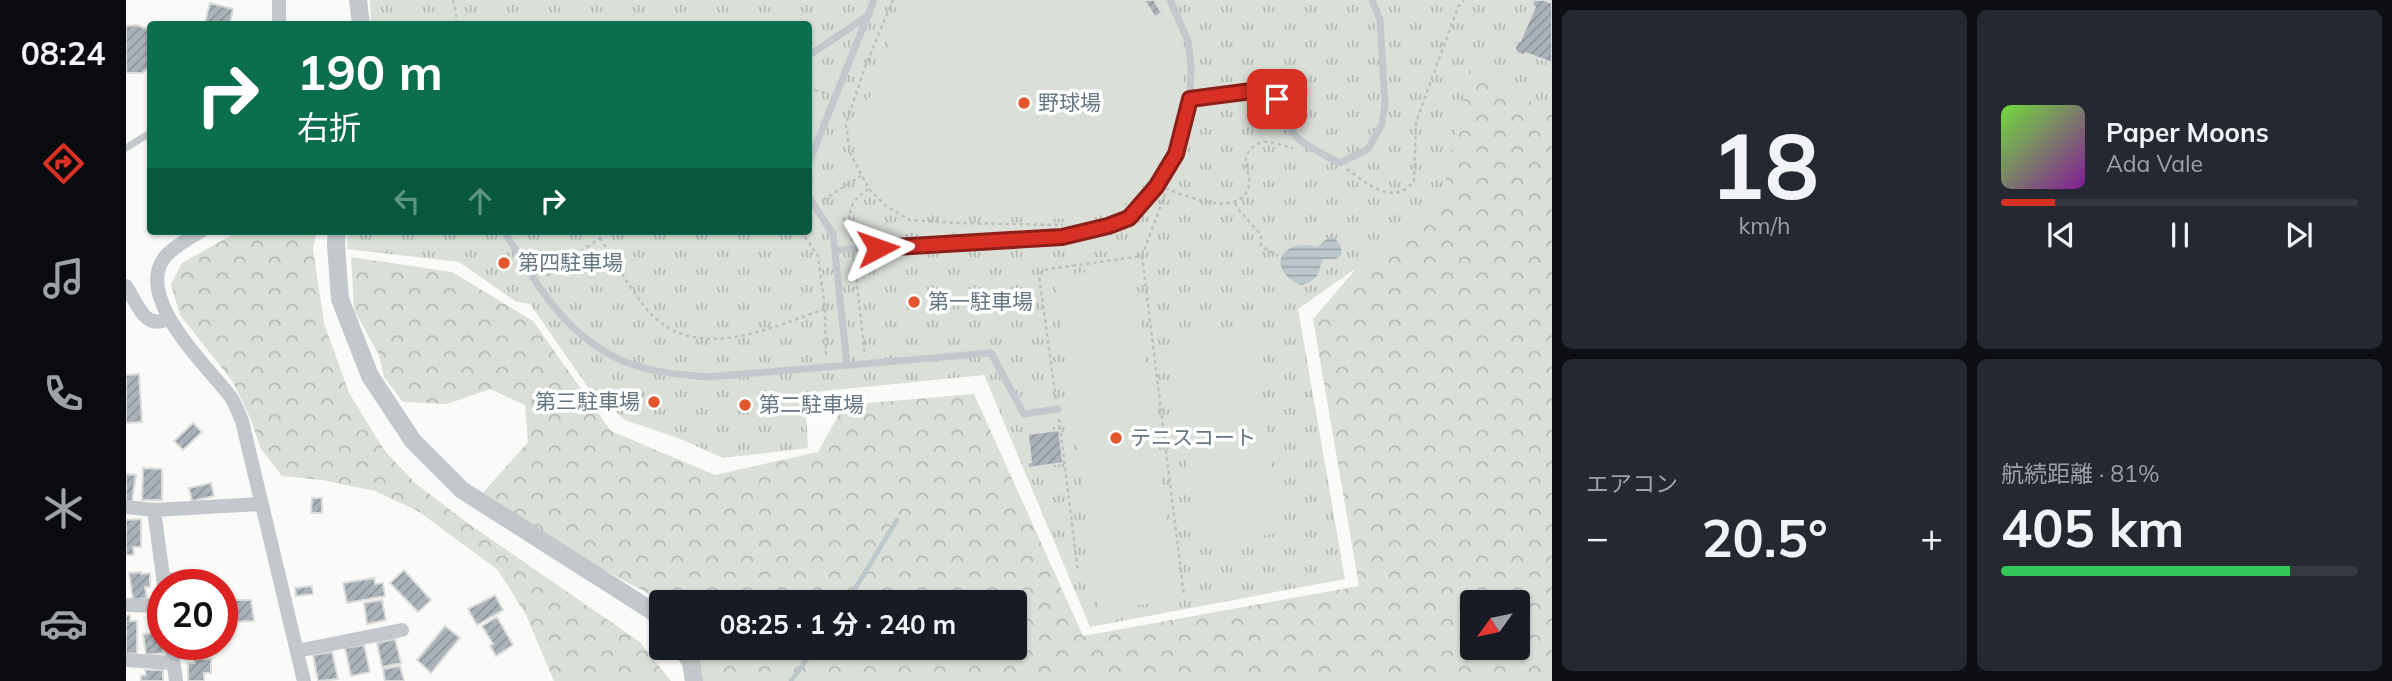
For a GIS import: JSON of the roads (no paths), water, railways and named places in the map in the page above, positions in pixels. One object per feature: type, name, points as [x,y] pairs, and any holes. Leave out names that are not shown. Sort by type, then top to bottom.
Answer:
[{"type":"street","points":[[279,0],[279,21]]},
{"type":"street","points":[[358,0],[361,21]]},
{"type":"street","points":[[195,235],[166,256],[156,279],[169,318],[187,345],[232,398],[242,421],[303,681]]},
{"type":"street","points":[[336,235],[340,299],[370,376],[413,441],[463,491],[649,609]]},
{"type":"street","points":[[126,286],[146,319],[162,323],[169,318]]},
{"type":"street","points":[[126,508],[154,510],[262,504]]},
{"type":"street","points":[[154,510],[161,569]]},
{"type":"street","points":[[126,606],[147,606]]},
{"type":"street","points":[[296,651],[402,630]]},
{"type":"street","points":[[126,660],[173,663]]},
{"type":"street","points":[[173,660],[176,681]]},
{"type":"street","points":[[690,660],[694,681]]},
{"type":"lane","points":[[812,155],[874,0]]},
{"type":"lane","points":[[835,250],[1062,237],[1129,218],[1156,187],[1176,154],[1190,99],[1191,64],[1188,41],[1170,0]]},
{"type":"lane","points":[[1190,99],[1270,91],[1277,99],[1292,131],[1304,143],[1339,163],[1368,149],[1376,138],[1385,105],[1380,20],[1373,0]]},
{"type":"lane","points":[[812,53],[869,15]]},
{"type":"lane","points":[[126,148],[147,135]]},
{"type":"lane","points":[[812,202],[834,234],[847,364]]},
{"type":"lane","points":[[507,235],[552,306],[575,330],[607,352],[641,368],[709,377],[991,353],[1024,414],[1058,409]]},
{"type":"waterway","points":[[854,590],[897,520]]},
{"type":"waterway","points":[[791,681],[806,660]]},
{"type":"place","name":"野球場","points":[[1024,103]]},
{"type":"place","name":"第四駐車場","points":[[504,263]]},
{"type":"place","name":"第一駐車場","points":[[914,302]]},
{"type":"place","name":"第三駐車場","points":[[654,402]]},
{"type":"place","name":"第二駐車場","points":[[745,405]]},
{"type":"place","name":"テニスコート","points":[[1116,438]]}]
